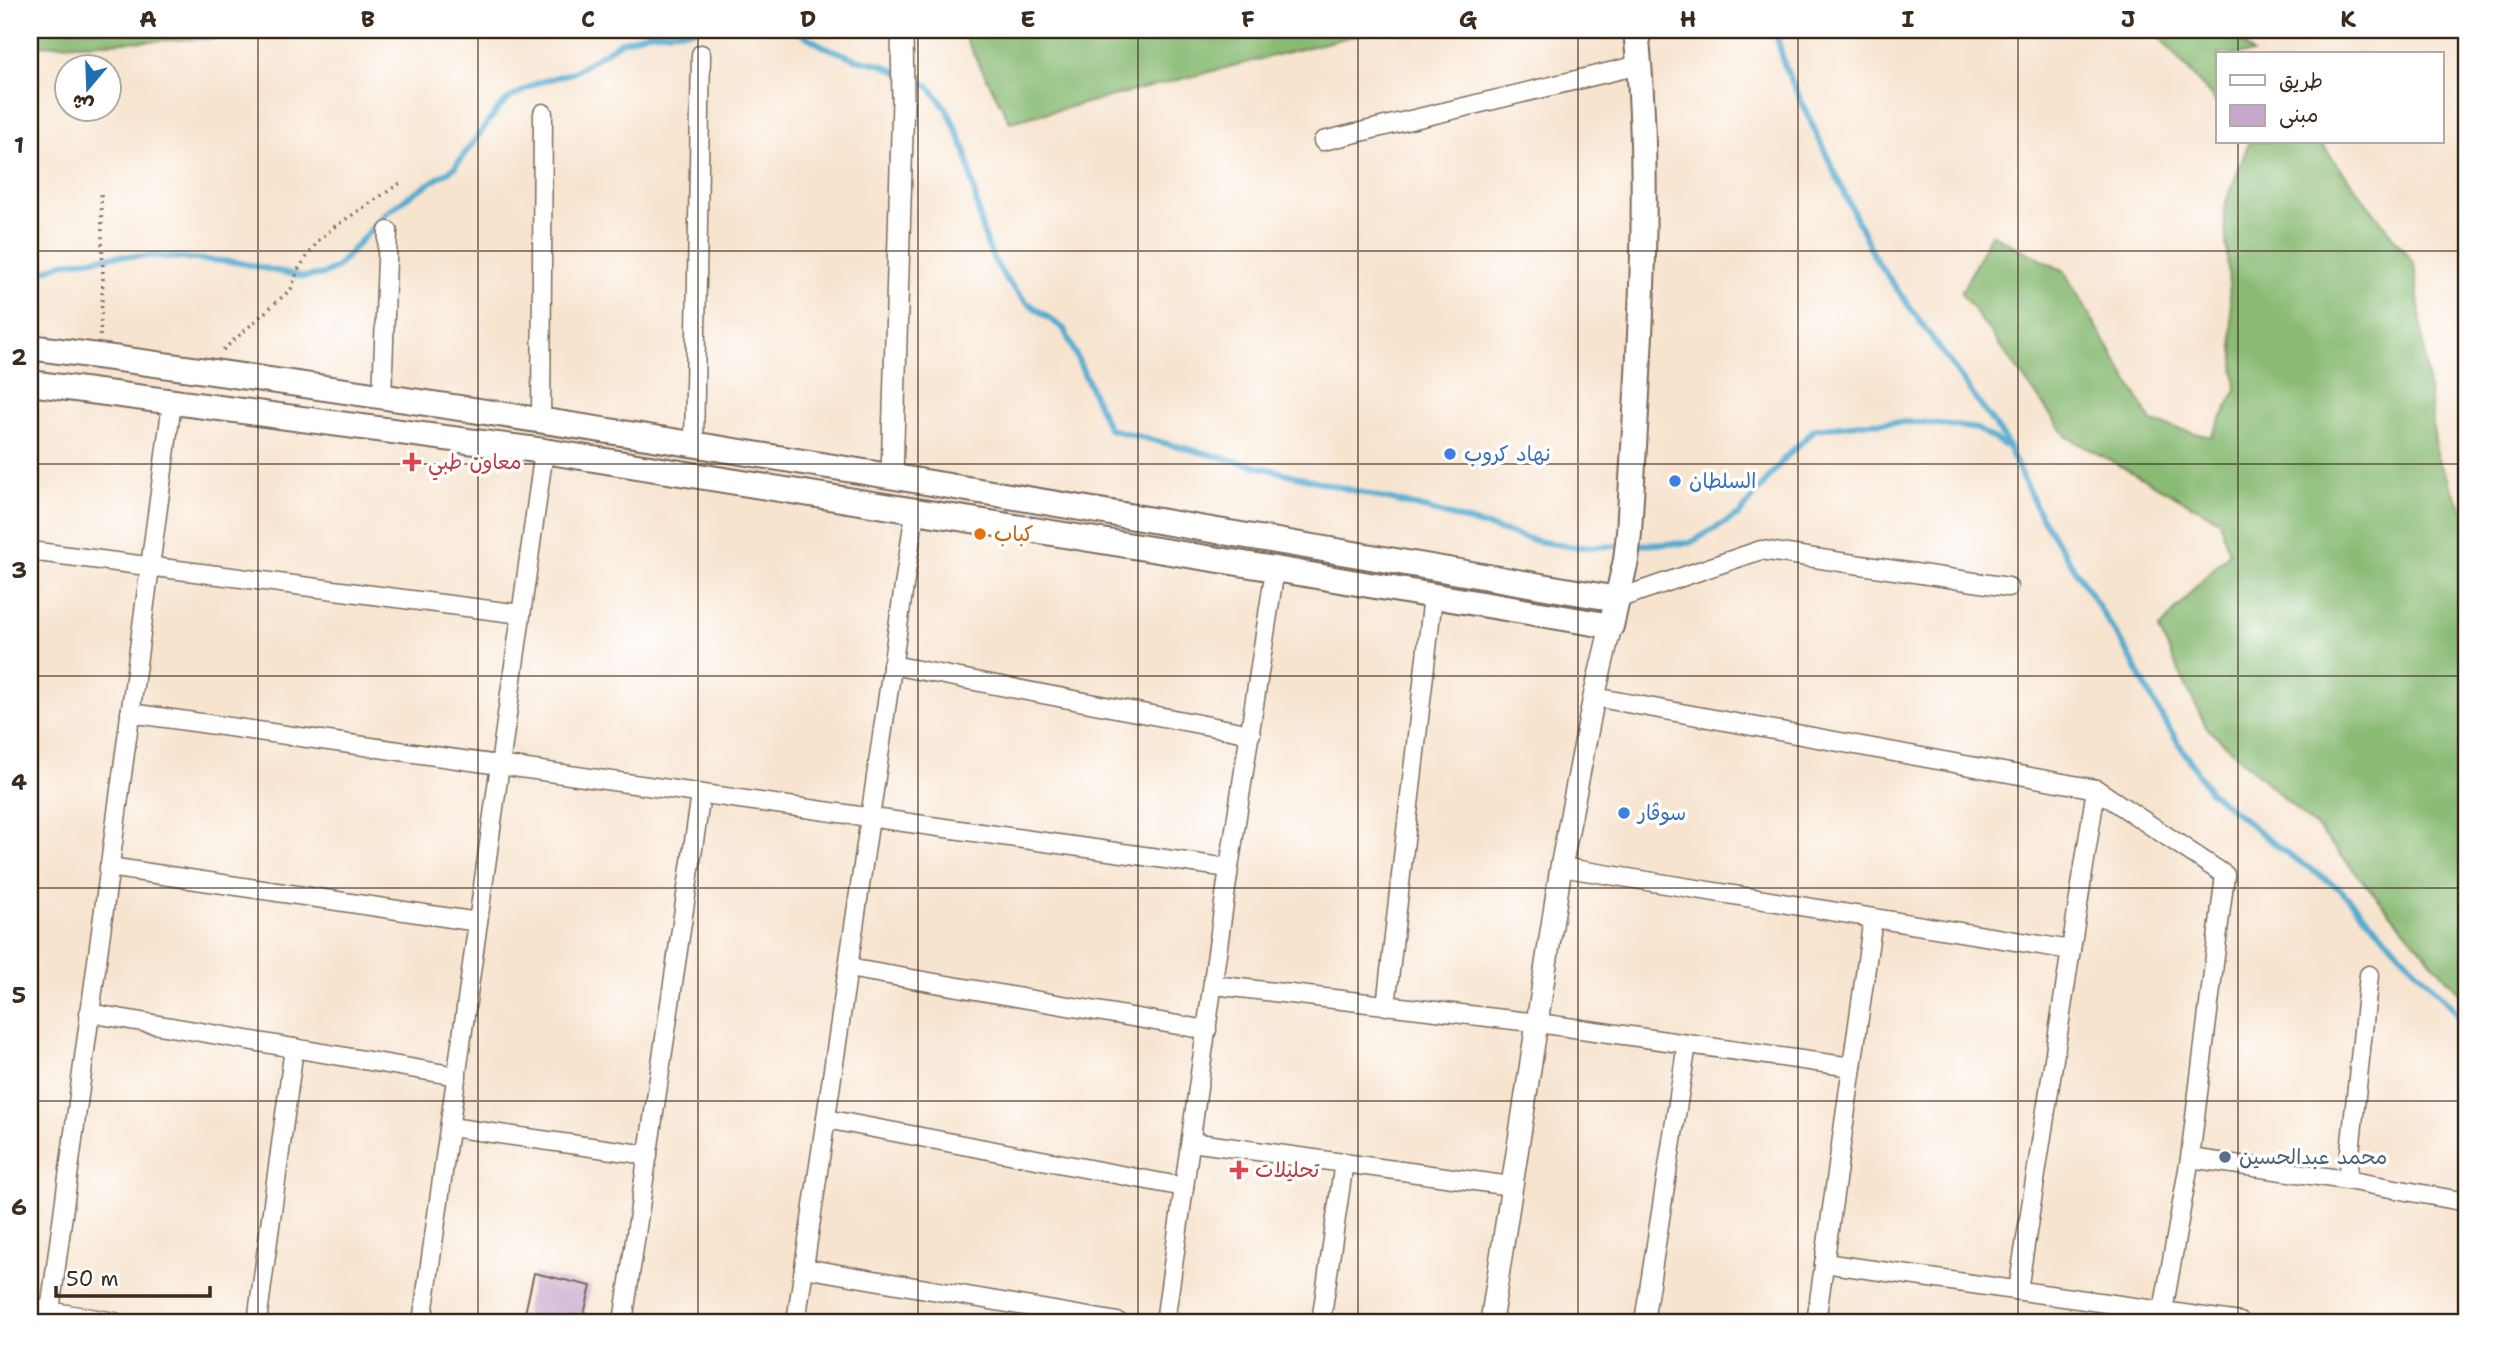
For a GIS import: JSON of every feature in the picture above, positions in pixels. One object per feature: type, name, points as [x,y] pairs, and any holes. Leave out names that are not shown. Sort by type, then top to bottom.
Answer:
[{"type":"main road","points":[[30,383],[544,451],[1611,626],[1626,560],[1629,533],[1644,253],[1643,140],[1636,30]]},
{"type":"main road","points":[[30,346],[431,404],[892,476],[1617,598]]},
{"type":"main road","points":[[428,435],[431,404]]},
{"type":"main road","points":[[1458,600],[1462,572]]},
{"type":"street","points":[[892,476],[904,59],[902,30]]},
{"type":"street","points":[[694,445],[701,54]]},
{"type":"street","points":[[1323,141],[1639,65]]},
{"type":"street","points":[[541,422],[543,113]]},
{"type":"street","points":[[383,398],[388,231]]},
{"type":"street","points":[[50,1311],[172,403]]},
{"type":"street","points":[[422,1322],[544,451]]},
{"type":"street","points":[[796,1322],[915,511]]},
{"type":"street","points":[[1617,598],[1761,550],[2008,587]]},
{"type":"street","points":[[30,551],[522,614]]},
{"type":"street","points":[[1165,1322],[1229,868],[1275,569]]},
{"type":"street","points":[[1385,1006],[1433,596]]},
{"type":"street","points":[[1491,1322],[1561,867],[1594,697],[1611,626]]},
{"type":"street","points":[[892,665],[1251,734]]},
{"type":"street","points":[[1594,697],[2096,789],[2225,876],[2190,1158],[2163,1311]]},
{"type":"street","points":[[130,713],[1229,868]]},
{"type":"street","points":[[2018,1290],[2096,789]]},
{"type":"street","points":[[623,1322],[701,794]]},
{"type":"street","points":[[109,867],[478,922]]},
{"type":"street","points":[[1561,867],[2071,950]]},
{"type":"street","points":[[1816,1322],[1873,918]]},
{"type":"street","points":[[848,968],[1208,1030]]},
{"type":"street","points":[[2347,1180],[2369,975]]},
{"type":"street","points":[[1214,985],[1538,1023],[1852,1067]]},
{"type":"street","points":[[89,1013],[457,1076]]},
{"type":"street","points":[[1644,1322],[1687,1044]]},
{"type":"street","points":[[257,1322],[294,1048]]},
{"type":"street","points":[[826,1119],[1184,1187]]},
{"type":"street","points":[[450,1127],[648,1155]]},
{"type":"street","points":[[1191,1142],[1511,1186]]},
{"type":"street","points":[[2190,1158],[2347,1180],[2466,1202]]},
{"type":"street","points":[[1321,1322],[1344,1161]]},
{"type":"street","points":[[1824,1263],[2240,1322]]},
{"type":"street","points":[[804,1268],[1118,1322]]},
{"type":"street","points":[[30,1308],[115,1322]]},
{"type":"path","points":[[201,371],[291,289],[299,268],[319,240],[402,182]]},
{"type":"path","points":[[99,356],[103,280],[101,194]]},
{"type":"green space","points":[[30,30],[220,30],[222,38],[30,46]]},
{"type":"green space","points":[[961,30],[1377,30],[1010,122]]},
{"type":"green space","points":[[2153,30],[2233,30],[2251,52],[2216,52],[2216,102]]},
{"type":"green space","points":[[2248,144],[2322,144],[2414,264],[2437,458],[2466,517],[2466,1001],[2321,832],[2206,727],[2159,630],[2229,553],[2219,520],[2067,437],[1961,293],[1991,234],[2064,271],[2152,422],[2211,437],[2236,391],[2224,207]]},
{"type":"building","points":[[534,1273],[591,1286],[582,1322],[523,1322]]},
{"type":"waterway","points":[[30,277],[63,263],[116,256],[236,262],[304,277],[324,274],[336,268],[385,214],[454,168],[498,109],[510,98],[537,83],[574,72],[621,42],[648,33],[694,30]]},
{"type":"waterway","points":[[795,30],[823,46],[856,59],[880,64],[929,86],[948,111],[966,152],[982,229],[992,257],[1005,278],[1024,300],[1064,329],[1109,429],[1427,509],[1537,541],[1574,547],[1623,546]]},
{"type":"waterway","points":[[1775,30],[1785,67],[1876,260],[2004,438],[2040,515],[2127,651],[2160,714],[2210,792],[2281,849],[2340,889],[2451,1006],[2466,1029]]},
{"type":"waterway","points":[[1634,545],[1690,543],[1740,514],[1783,460],[1815,429],[1867,423],[1917,422],[1949,425],[1977,429],[2009,448]]},
{"type":"place","name":"نهاد كروب","points":[[1450,454]]},
{"type":"place","name":"معاون طبي","points":[[412,462]]},
{"type":"place","name":"السلطان","points":[[1675,481]]},
{"type":"place","name":"كباب","points":[[980,534]]},
{"type":"place","name":"سوڤار","points":[[1624,813]]},
{"type":"place","name":"محمد عبدالحسين","points":[[2225,1157]]},
{"type":"place","name":"تحلیلات","points":[[1239,1170]]}]
